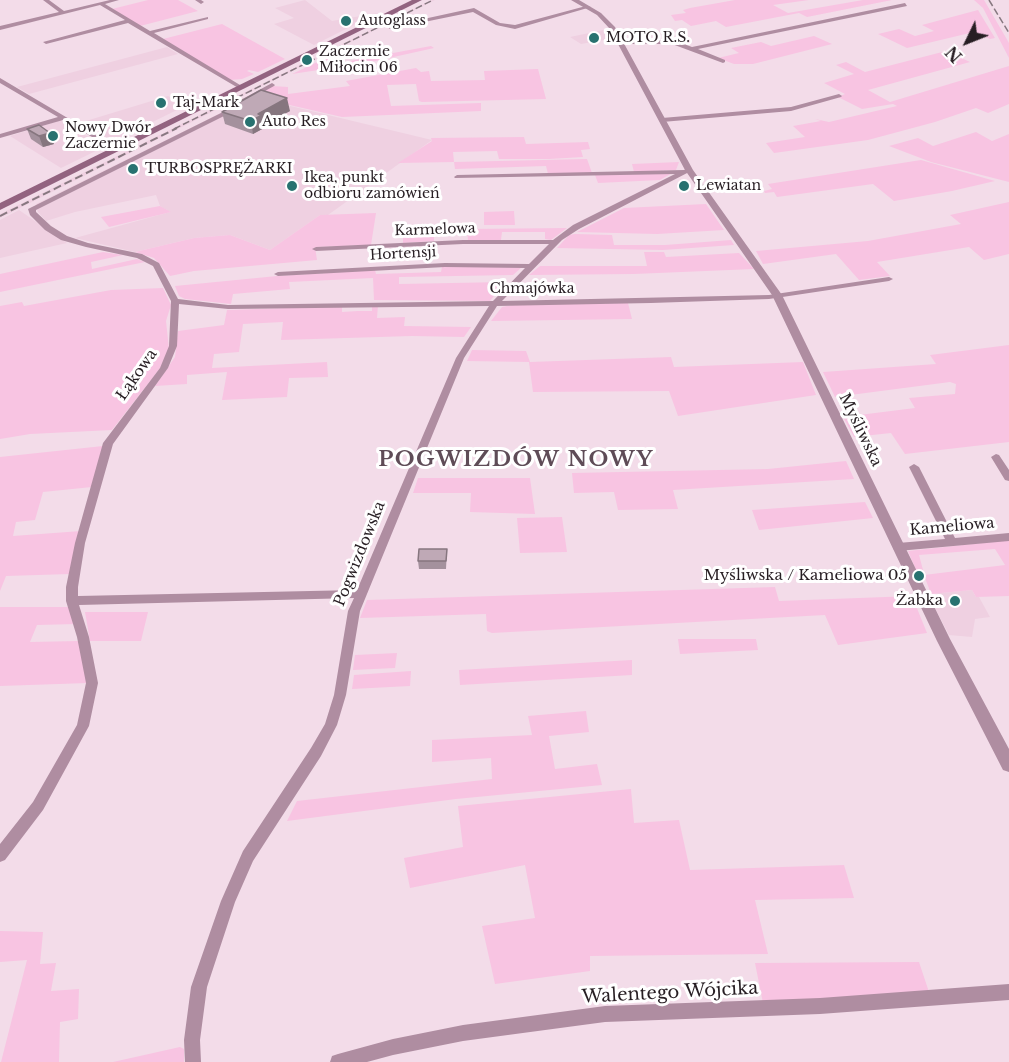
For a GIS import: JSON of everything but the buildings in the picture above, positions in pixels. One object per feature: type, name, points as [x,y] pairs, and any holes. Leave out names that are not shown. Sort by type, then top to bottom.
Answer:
[{"type":"main road","points":[[329,43],[408,0]]},
{"type":"main road","points":[[0,207],[13,198],[418,0]]},
{"type":"main road","points":[[115,148],[212,104],[240,87]]},
{"type":"main road","points":[[0,202],[13,198]]},
{"type":"street","points":[[46,0],[64,13]]},
{"type":"street","points":[[0,28],[116,0]]},
{"type":"street","name":"Myśliwska","points":[[574,0],[607,21],[621,42],[662,120],[685,174],[777,295],[944,641],[1009,765]]},
{"type":"street","points":[[102,2],[128,21],[240,87]]},
{"type":"street","points":[[692,49],[904,5]]},
{"type":"street","points":[[390,27],[474,10],[498,24],[515,27],[588,7]]},
{"type":"street","points":[[149,33],[206,18]]},
{"type":"street","points":[[46,42],[128,21]]},
{"type":"street","points":[[621,42],[662,41],[723,61]]},
{"type":"street","points":[[0,80],[115,148]]},
{"type":"street","points":[[175,301],[156,265],[148,260],[64,238],[48,228],[33,213],[32,209],[226,113],[226,110],[272,85]]},
{"type":"street","points":[[662,120],[791,109],[839,96]]},
{"type":"street","points":[[212,104],[226,110]]},
{"type":"street","points":[[0,136],[63,118]]},
{"type":"street","points":[[457,177],[685,174]]},
{"type":"street","name":"Pogwizdowska","points":[[193,1062],[192,1040],[196,1003],[211,947],[228,901],[248,856],[324,740],[331,725],[340,695],[351,623],[361,594],[455,367],[494,304],[555,242],[576,227],[685,174]]},
{"type":"street","name":"Karmelowa","points":[[316,249],[472,241],[555,242]]},
{"type":"street","name":"Hortensji","points":[[278,274],[445,265],[530,266]]},
{"type":"street","name":"Chmajówka","points":[[175,301],[228,307],[661,300],[777,295],[889,279]]},
{"type":"street","name":"Łąkowa","points":[[0,855],[38,806],[83,726],[92,683],[84,637],[72,601],[72,587],[80,543],[108,444],[169,359],[173,346],[175,301]]},
{"type":"street","points":[[996,457],[1009,478]]},
{"type":"street","points":[[914,467],[952,542]]},
{"type":"street","name":"Kameliowa","points":[[898,547],[1009,537]]},
{"type":"street","points":[[72,601],[361,594]]},
{"type":"street","name":"Walentego Wójcika","points":[[338,1062],[463,1032],[605,1014],[820,1006],[1009,992]]},
{"type":"shaded area","points":[[148,0],[178,0],[198,11],[140,26],[112,9]]},
{"type":"shaded area","points":[[305,0],[332,21],[378,13],[314,45],[274,24],[294,18],[275,8]]},
{"type":"shaded area","points":[[435,0],[224,105],[221,104]]},
{"type":"shaded area","points":[[735,0],[809,0],[773,5],[788,13],[863,0],[892,0],[807,17],[799,13],[726,27],[716,21],[691,26],[682,20],[675,21],[671,15],[686,13],[683,10],[690,8]]},
{"type":"shaded area","points":[[974,0],[984,0],[1009,43],[1009,58],[983,8]]},
{"type":"shaded area","points":[[978,10],[995,38],[990,39],[974,32],[907,48],[878,34],[899,29],[915,36],[934,31],[922,25]]},
{"type":"shaded area","points":[[222,24],[285,59],[258,72],[249,70],[247,71],[254,74],[242,79],[230,80],[163,39]]},
{"type":"shaded area","points":[[608,29],[615,38],[581,44],[570,37]]},
{"type":"shaded area","points":[[814,36],[832,44],[753,64],[734,64],[718,58],[739,53],[731,48],[761,42],[771,46]]},
{"type":"shaded area","points":[[431,46],[434,48],[371,62],[292,74],[330,56],[332,58],[317,67]]},
{"type":"shaded area","points":[[167,47],[178,54],[29,94],[17,87]]},
{"type":"shaded area","points":[[946,51],[970,62],[868,90],[890,102],[1009,66],[1009,104],[988,113],[976,108],[868,140],[774,153],[766,143],[805,137],[793,126],[821,121],[815,119],[829,122],[897,106],[893,104],[862,109],[838,97],[845,94],[824,83],[854,74],[836,65],[846,62],[865,72]]},
{"type":"shaded area","points":[[416,68],[421,72],[429,71],[431,81],[485,80],[484,71],[538,69],[546,99],[422,102],[419,101],[416,84],[387,85],[391,106],[481,103],[481,111],[342,117],[250,96],[272,86],[288,87],[288,94],[350,86],[346,81]]},
{"type":"shaded area","points":[[168,96],[185,106],[108,144],[76,124]]},
{"type":"shaded area","points":[[253,97],[432,140],[328,215],[320,215],[270,250],[230,235],[194,238],[135,252],[75,238],[170,212],[160,206],[156,195],[75,212],[46,221],[38,212],[36,204]]},
{"type":"shaded area","points":[[216,107],[218,109],[0,218],[0,214]]},
{"type":"shaded area","points":[[61,120],[104,147],[61,168],[10,136]]},
{"type":"shaded area","points":[[976,132],[992,141],[1009,134],[1009,182],[931,162],[889,146],[918,138],[933,146]]},
{"type":"shaded area","points":[[524,137],[526,144],[588,142],[590,149],[581,150],[583,157],[549,159],[499,159],[497,151],[453,152],[454,162],[398,163],[432,141],[431,138]]},
{"type":"shaded area","points":[[587,159],[592,173],[548,174],[546,166],[455,169],[454,162]]},
{"type":"shaded area","points":[[921,160],[995,181],[894,201],[873,184],[777,197],[774,192],[765,193],[764,191],[772,189],[768,184]]},
{"type":"shaded area","points":[[679,162],[676,170],[634,172],[632,164]]},
{"type":"shaded area","points":[[674,172],[660,180],[598,183],[595,175]]},
{"type":"shaded area","points":[[1009,202],[1009,254],[984,260],[969,247],[877,262],[890,276],[859,280],[836,254],[763,264],[756,251],[868,241],[961,224],[950,215]]},
{"type":"shaded area","points":[[706,204],[724,230],[657,234],[577,232],[624,208]]},
{"type":"shaded area","points":[[160,206],[171,212],[109,227],[101,217]]},
{"type":"shaded area","points":[[19,210],[67,243],[0,258],[0,220]]},
{"type":"shaded area","points":[[514,211],[515,225],[484,225],[484,212]]},
{"type":"shaded area","points":[[376,213],[371,245],[315,247],[317,260],[194,271],[170,276],[154,258],[135,252],[194,238],[230,235],[270,250],[320,215]]},
{"type":"shaded area","points":[[567,228],[551,240],[545,239],[545,232],[502,232],[501,240],[468,240],[467,229]]},
{"type":"shaded area","points":[[434,229],[434,241],[403,243],[403,230]]},
{"type":"shaded area","points":[[569,235],[612,235],[614,245],[665,245],[731,240],[734,245],[663,250],[557,248]]},
{"type":"shaded area","points":[[103,252],[123,255],[91,262],[92,269],[137,259],[145,262],[0,292],[0,274]]},
{"type":"shaded area","points":[[644,252],[664,252],[666,257],[739,253],[754,269],[529,275],[540,266],[647,266]]},
{"type":"shaded area","points":[[442,267],[522,267],[513,275],[399,277],[399,284],[505,282],[490,301],[374,300],[373,278],[289,282],[290,289],[233,294],[231,304],[185,299],[179,296],[175,286],[277,276],[375,270],[376,274],[441,272]]},
{"type":"shaded area","points":[[163,288],[171,305],[166,321],[169,349],[161,367],[112,430],[30,434],[0,439],[0,306],[22,302],[24,306],[111,290]]},
{"type":"shaded area","points":[[628,303],[632,319],[491,321],[502,307],[517,304]]},
{"type":"shaded area","points":[[372,305],[378,305],[377,318],[405,317],[404,326],[471,327],[464,337],[412,336],[281,340],[283,322],[243,324],[239,352],[214,354],[212,368],[327,362],[328,377],[289,378],[287,397],[222,400],[227,372],[187,375],[187,384],[155,386],[175,357],[178,331],[224,325],[227,310],[342,306],[342,312],[372,311]]},
{"type":"shaded area","points":[[1009,345],[1009,442],[905,454],[891,433],[854,437],[843,417],[915,408],[909,398],[955,394],[956,384],[950,382],[835,397],[823,372],[936,364],[930,355]]},
{"type":"shaded area","points":[[472,350],[526,351],[530,362],[671,357],[674,367],[803,362],[816,395],[678,416],[669,391],[533,392],[529,362],[467,361]]},
{"type":"shaded area","points":[[103,446],[92,487],[43,492],[35,520],[16,522],[13,536],[81,531],[70,574],[6,576],[0,591],[0,457]]},
{"type":"shaded area","points":[[846,461],[854,479],[673,490],[678,509],[618,510],[614,492],[574,493],[572,473],[768,469]]},
{"type":"shaded area","points":[[418,478],[530,478],[535,514],[470,512],[471,493],[413,493]]},
{"type":"shaded area","points":[[865,502],[873,518],[759,530],[752,510]]},
{"type":"shaded area","points":[[562,517],[567,552],[520,553],[517,518]]},
{"type":"shaded area","points":[[1009,540],[1009,596],[976,597],[972,590],[931,594],[924,575],[1005,565],[995,549],[919,555],[923,570],[916,570],[908,551]]},
{"type":"shaded area","points":[[775,587],[779,601],[912,596],[927,633],[838,645],[825,615],[492,633],[487,631],[486,614],[360,618],[367,600]]},
{"type":"shaded area","points":[[972,590],[976,597],[979,597],[990,617],[975,619],[972,637],[949,635],[936,610],[931,594]]},
{"type":"shaded area","points":[[0,607],[69,607],[77,624],[37,625],[30,642],[79,641],[88,683],[0,686]]},
{"type":"shaded area","points":[[85,612],[148,612],[141,641],[90,641]]},
{"type":"shaded area","points":[[678,639],[756,639],[758,650],[680,654]]},
{"type":"shaded area","points":[[397,653],[395,668],[353,670],[355,655]]},
{"type":"shaded area","points":[[632,660],[632,675],[460,685],[459,670]]},
{"type":"shaded area","points":[[411,671],[410,686],[352,689],[354,675]]},
{"type":"shaded area","points":[[586,711],[589,732],[549,736],[555,769],[597,764],[602,785],[456,799],[287,821],[297,801],[492,779],[491,758],[432,762],[432,740],[532,735],[528,716]]},
{"type":"shaded area","points":[[631,789],[634,823],[679,820],[690,870],[844,865],[854,898],[755,900],[768,954],[590,956],[590,971],[495,984],[482,926],[535,918],[525,865],[410,888],[404,858],[463,847],[458,806]]},
{"type":"shaded area","points":[[0,931],[43,932],[40,964],[56,963],[51,991],[79,989],[78,1019],[60,1022],[59,1062],[1,1062],[27,960],[0,962]]},
{"type":"shaded area","points":[[919,962],[930,995],[763,1003],[755,963]]},
{"type":"shaded area","points":[[180,1047],[184,1049],[184,1062],[113,1062]]},
{"type":"railway","points":[[174,129],[433,0]]},
{"type":"railway","points":[[989,0],[1009,33]]},
{"type":"railway","points":[[0,216],[177,128]]},
{"type":"place","name":"Autoglass","points":[[346,21]]},
{"type":"place","name":"MOTO R.S.","points":[[594,38]]},
{"type":"place","name":"Zaczernie Miłocin 06","points":[[307,60]]},
{"type":"place","name":"Taj-Mark","points":[[161,103]]},
{"type":"place","name":"Auto Res","points":[[250,122]]},
{"type":"place","name":"Nowy Dwór Zaczernie","points":[[53,136]]},
{"type":"place","name":"TURBOSPRĘŻARKI","points":[[133,169]]},
{"type":"place","name":"Ikea, punkt odbioru zamówień","points":[[292,186]]},
{"type":"place","name":"Lewiatan","points":[[684,186]]},
{"type":"place","name":"Myśliwska / Kameliowa 05","points":[[919,576]]},
{"type":"place","name":"Żabka","points":[[955,601]]},
{"type":"district","name":"POGWIZDÓW NOWY","points":[[516,460]]}]
